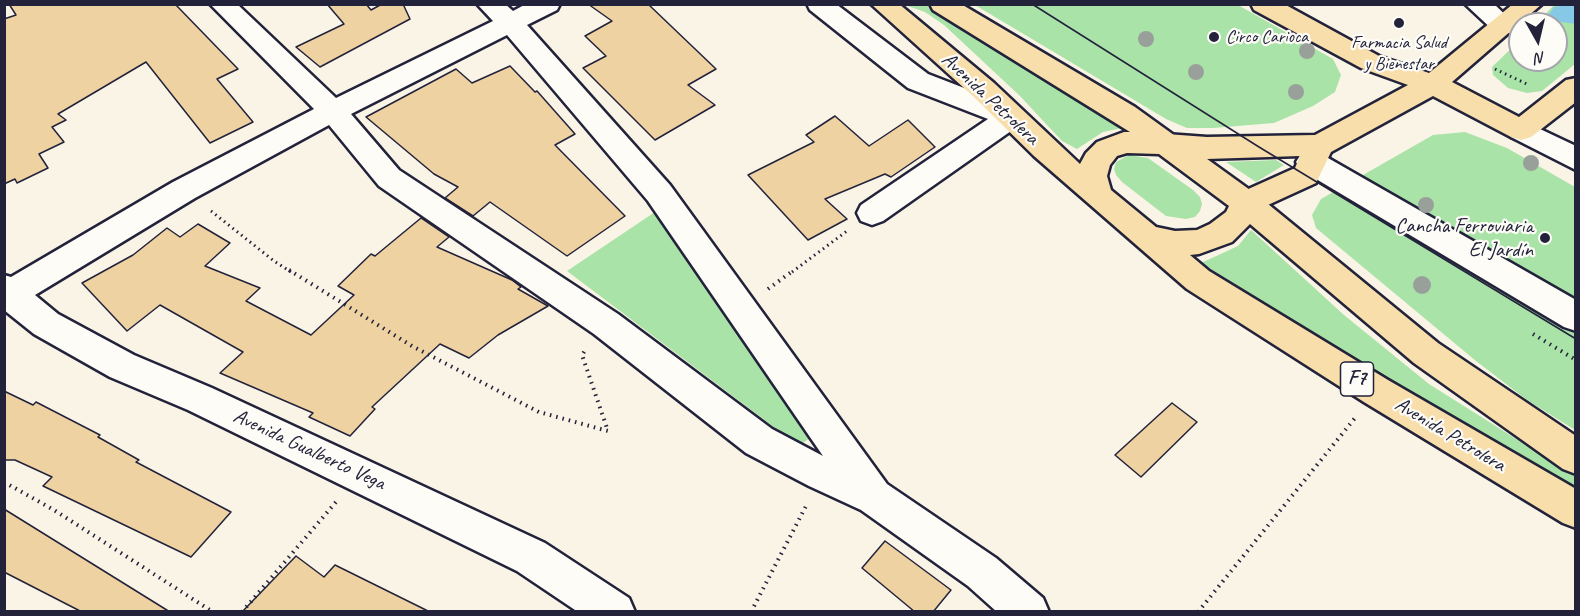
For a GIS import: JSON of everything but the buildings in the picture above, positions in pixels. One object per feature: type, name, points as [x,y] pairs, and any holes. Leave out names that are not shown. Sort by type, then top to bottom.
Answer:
[{"type":"main road","name":"Avenida Petrolera","points":[[883,4],[984,90],[1097,195]]},
{"type":"main road","name":"Avenida Petrolera","points":[[942,4],[1125,114],[1246,203]]},
{"type":"main road","points":[[1263,4],[1370,62],[1433,84],[1521,130],[1575,87]]},
{"type":"main road","points":[[1306,4],[1401,54],[1433,84]]},
{"type":"main road","points":[[1146,238],[1175,243],[1199,242],[1221,233],[1237,220],[1246,203],[1306,175],[1316,154],[1433,84],[1530,4]]},
{"type":"main road","points":[[1097,195],[1092,176],[1096,161],[1107,149],[1124,142],[1316,154]]},
{"type":"main road","name":"F7","points":[[1097,195],[1146,238]]},
{"type":"main road","points":[[1246,203],[1426,353],[1575,457]]},
{"type":"main road","name":"Avenida Petrolera","points":[[1146,238],[1198,280],[1376,391],[1575,510]]},
{"type":"street","points":[[222,4],[333,111],[389,178],[606,324],[759,441],[822,474],[874,497],[981,572],[1029,612]]},
{"type":"street","points":[[6,293],[184,190],[333,111],[500,14],[548,4]]},
{"type":"street","points":[[819,4],[918,81],[1011,117]]},
{"type":"street","points":[[1477,4],[1504,26]]},
{"type":"street","points":[[500,14],[659,193],[874,497]]},
{"type":"street","points":[[872,213],[1011,117]]},
{"type":"street","points":[[1521,130],[1575,159]]},
{"type":"street","points":[[1316,154],[1575,317]]},
{"type":"street","name":"Avenida Gualberto Vega","points":[[6,293],[46,324],[122,366],[200,399],[531,557],[615,612]]},
{"type":"path","points":[[1492,67],[1533,87]]},
{"type":"path","points":[[184,190],[274,261],[412,346],[539,412],[608,431],[582,355],[606,324]]},
{"type":"path","points":[[741,309],[872,213]]},
{"type":"path","points":[[1198,612],[1376,391]]},
{"type":"path","points":[[242,612],[360,474]]},
{"type":"path","points":[[751,612],[822,474]]},
{"type":"path","points":[[4,482],[54,510],[213,612]]},
{"type":"green space","points":[[1555,4],[1575,5],[1575,64],[1568,70],[1568,12],[1547,12]]},
{"type":"green space","points":[[905,5],[926,5],[1122,128],[1103,132],[1077,149],[1062,141],[1020,96],[944,25],[925,12]]},
{"type":"green space","points":[[975,5],[1238,5],[1333,59],[1341,75],[1335,92],[1313,106],[1274,123],[1187,128],[1166,119]]},
{"type":"green space","points":[[1508,52],[1508,72],[1565,72],[1542,91],[1527,93],[1508,88],[1493,75],[1492,67]]},
{"type":"green space","points":[[1465,132],[1507,148],[1575,187],[1575,430],[1527,400],[1476,361],[1316,228],[1312,215],[1321,199],[1433,135]]},
{"type":"green space","points":[[1129,155],[1148,158],[1193,190],[1200,197],[1202,204],[1195,217],[1186,219],[1166,216],[1122,182],[1114,169],[1116,162]]},
{"type":"green space","points":[[1276,160],[1284,165],[1256,182],[1226,162]]},
{"type":"green space","points":[[655,212],[694,263],[811,437],[799,446],[567,271]]},
{"type":"green space","points":[[1251,230],[1344,315],[1429,384],[1575,476],[1575,494],[1201,263],[1238,246]]},
{"type":"waterway","points":[[1568,14],[1576,15]]},
{"type":"tram line","points":[[1032,4],[1259,147],[1576,339]]},
{"type":"place","name":"Farmacia Salud y Bienestar","points":[[1399,23]]},
{"type":"place","name":"Circo Carioca","points":[[1214,37]]},
{"type":"place","name":"Cancha Ferroviaria El Jardín","points":[[1545,238]]}]
